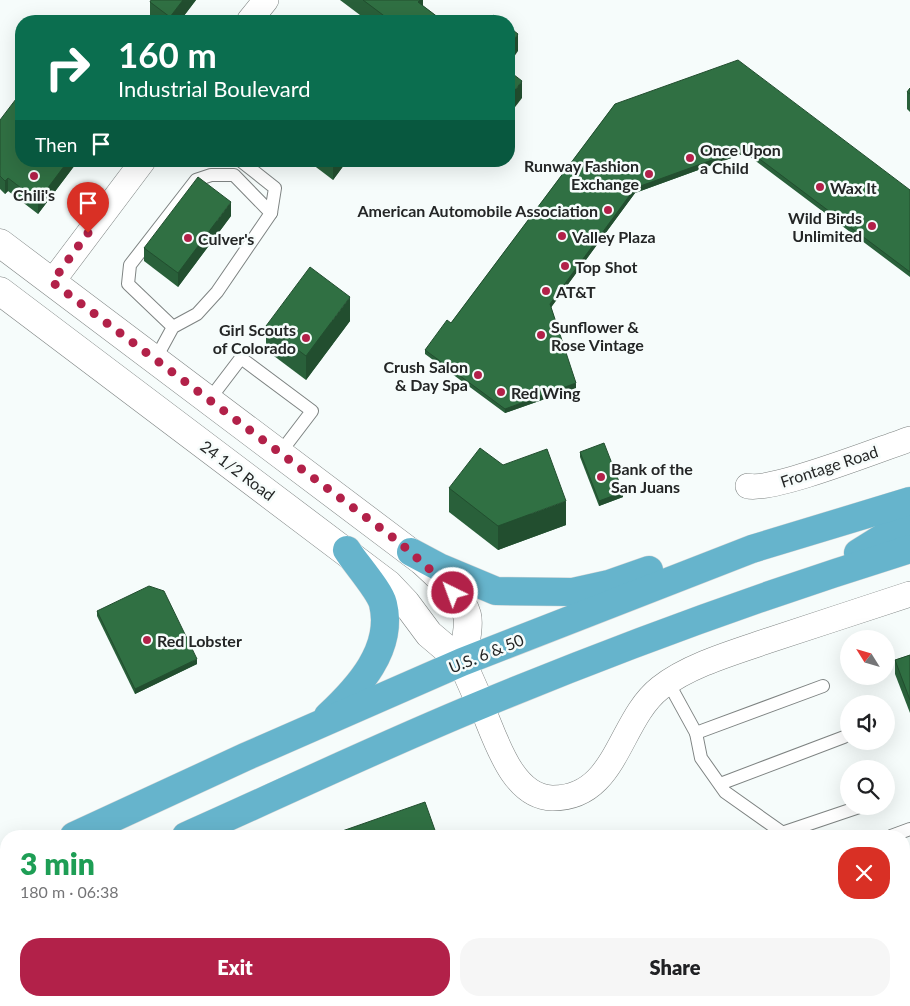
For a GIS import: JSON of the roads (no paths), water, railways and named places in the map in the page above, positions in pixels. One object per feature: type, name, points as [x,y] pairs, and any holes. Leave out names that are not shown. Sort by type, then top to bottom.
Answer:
[{"type":"highway","name":"U.S. 6 & 50","points":[[87,830],[245,757],[462,662],[752,549],[910,501]]},
{"type":"highway","points":[[821,576],[882,538],[910,528]]},
{"type":"highway","points":[[411,552],[441,568],[496,591],[538,593],[573,592],[609,584],[708,549],[752,549]]},
{"type":"highway","points":[[200,830],[481,705],[656,635],[821,576],[910,549]]},
{"type":"highway","points":[[318,726],[364,678],[384,637],[383,603],[346,550]]},
{"type":"main road","points":[[0,243],[411,552],[443,581],[463,606],[468,616],[462,662]]},
{"type":"main road","points":[[0,270],[24,284],[38,285],[52,282]]},
{"type":"main road","points":[[10,299],[49,305],[121,347],[156,360]]},
{"type":"main road","name":"24 1/2 Road","points":[[10,299],[346,550],[388,584],[406,603],[429,634],[462,662],[481,705]]},
{"type":"street","points":[[254,15],[266,0]]},
{"type":"street","points":[[52,282],[138,167]]},
{"type":"street","name":"Frontage Road","points":[[748,486],[754,487],[783,482],[910,439]]},
{"type":"street","points":[[481,705],[509,765],[526,790],[536,796],[562,798],[590,786],[607,770],[638,711],[668,682],[718,658],[910,594]]},
{"type":"lane","points":[[156,360],[173,327],[197,314],[217,292],[271,213],[275,188],[249,167]]},
{"type":"lane","points":[[173,327],[128,284],[130,266],[196,180],[212,175],[234,175],[271,213]]},
{"type":"lane","points":[[209,400],[242,358],[312,411],[280,453]]},
{"type":"lane","points":[[668,682],[696,733],[702,758],[725,792],[779,830]]},
{"type":"lane","points":[[696,733],[823,686]]},
{"type":"lane","points":[[720,784],[840,739]]},
{"type":"lane","points":[[796,830],[840,814]]},
{"type":"place","name":"Once Upon a Child","points":[[690,158]]},
{"type":"place","name":"Runway Fashion Exchange","points":[[649,174]]},
{"type":"place","name":"Chili's","points":[[34,176]]},
{"type":"place","name":"Wax It","points":[[820,187]]},
{"type":"place","name":"American Automobile Association","points":[[608,210]]},
{"type":"place","name":"Wild Birds Unlimited","points":[[872,226]]},
{"type":"place","name":"Valley Plaza","points":[[562,236]]},
{"type":"place","name":"Culver's","points":[[188,238]]},
{"type":"place","name":"Top Shot","points":[[565,266]]},
{"type":"place","name":"AT&T","points":[[546,291]]},
{"type":"place","name":"Sunflower & Rose Vintage","points":[[541,335]]},
{"type":"place","name":"Girl Scouts of Colorado","points":[[306,338]]},
{"type":"place","name":"Crush Salon & Day Spa","points":[[478,375]]},
{"type":"place","name":"Red Wing","points":[[501,392]]},
{"type":"place","name":"Bank of the San Juans","points":[[601,477]]},
{"type":"place","name":"Red Lobster","points":[[147,640]]}]
